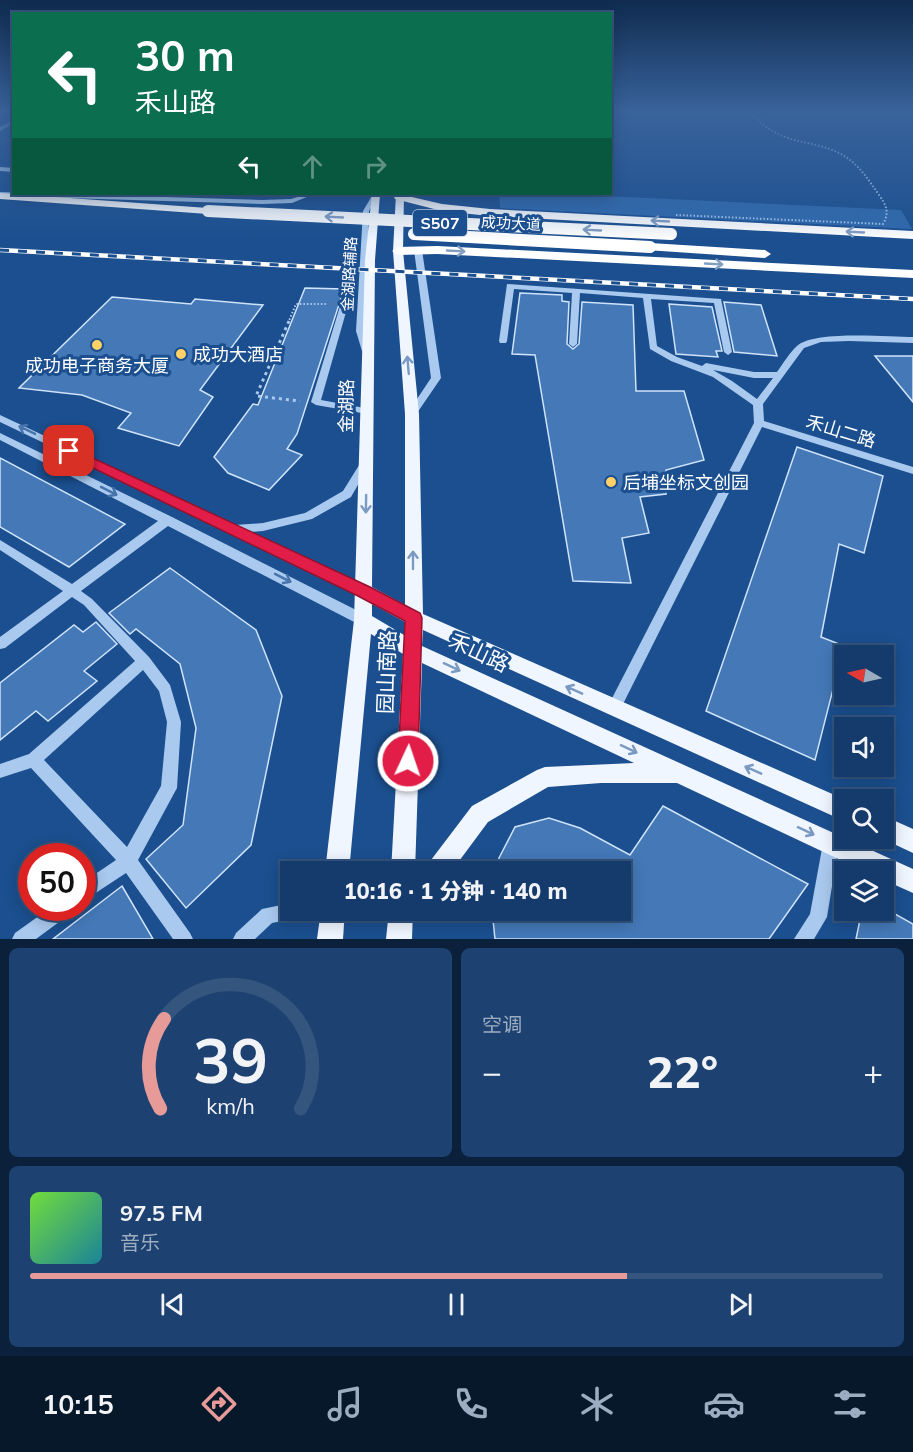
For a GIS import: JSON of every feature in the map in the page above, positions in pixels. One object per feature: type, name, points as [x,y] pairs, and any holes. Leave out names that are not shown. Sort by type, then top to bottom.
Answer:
[{"type":"highway","name":"成功大道","points":[[0,195],[208,211],[913,246]]},
{"type":"highway","points":[[399,195],[416,203],[442,207],[526,214],[913,235]]},
{"type":"highway","name":"成功大道","points":[[23,210],[913,263]]},
{"type":"highway","points":[[398,251],[418,250],[913,274]]},
{"type":"main road","name":"金湖路","points":[[363,620],[370,260],[376,195]]},
{"type":"main road","points":[[399,195],[398,251],[412,414],[414,618]]},
{"type":"main road","name":"禾山路","points":[[364,591],[414,618],[834,806]]},
{"type":"main road","name":"园山南路","points":[[403,861],[414,618]]},
{"type":"main road","name":"禾山路","points":[[363,620],[413,650],[913,881]]},
{"type":"main road","name":"园山南路","points":[[338,861],[363,620]]},
{"type":"main road","points":[[444,861],[480,814],[545,777],[601,773],[681,774]]},
{"type":"main road","points":[[894,832],[913,841]]},
{"type":"main road","points":[[330,939],[332,921]]},
{"type":"street","points":[[0,195],[262,202],[292,201],[308,195]]},
{"type":"street","points":[[412,414],[436,378],[418,250]]},
{"type":"street","points":[[503,341],[510,286],[718,301],[728,352]]},
{"type":"street","points":[[573,344],[576,291]]},
{"type":"street","points":[[647,296],[653,347],[681,364],[707,371],[727,381],[758,404]]},
{"type":"street","points":[[344,304],[316,402],[367,411]]},
{"type":"street","points":[[614,708],[759,423],[758,404],[777,375],[801,346],[820,339],[913,340]]},
{"type":"street","points":[[681,364],[754,375],[777,375]]},
{"type":"street","name":"禾山路","points":[[0,418],[364,591]]},
{"type":"street","name":"禾山二路","points":[[759,423],[913,471]]},
{"type":"street","name":"禾山路","points":[[0,436],[363,620]]},
{"type":"street","points":[[232,529],[263,527],[308,516],[347,494],[366,461]]},
{"type":"street","points":[[0,644],[168,520]]},
{"type":"street","points":[[0,544],[74,590],[88,602],[144,661],[165,689],[174,722],[169,788],[128,861],[96,884]]},
{"type":"street","points":[[0,771],[34,760],[144,661]]},
{"type":"street","points":[[34,760],[128,861],[184,939]]},
{"type":"street","points":[[803,939],[818,917],[831,843]]},
{"type":"street","points":[[242,939],[268,915],[280,913]]},
{"type":"street","points":[[21,939],[46,921]]},
{"type":"path","points":[[676,215],[864,225],[883,224],[888,217],[887,207],[862,170],[842,154]]},
{"type":"path","points":[[316,402],[256,396],[296,304],[344,304]]},
{"type":"shaded area","points":[[499,195],[584,195],[901,210],[912,229],[500,208]]},
{"type":"building","points":[[305,288],[344,289],[297,434],[287,449],[302,455],[269,490],[228,473],[214,457],[253,404],[258,405]]},
{"type":"building","name":"后埔坐标文创园","points":[[520,293],[562,295],[562,301],[569,302],[567,344],[573,349],[579,344],[582,302],[633,305],[636,391],[684,391],[704,460],[666,470],[666,494],[640,497],[649,533],[622,538],[631,583],[573,581],[535,355],[512,354]]},
{"type":"building","points":[[112,297],[191,304],[195,299],[263,305],[200,390],[213,397],[179,446],[118,428],[131,413],[82,395],[19,388]]},
{"type":"building","points":[[724,302],[761,305],[777,356],[734,352]]},
{"type":"building","points":[[669,304],[712,307],[722,351],[716,351],[718,357],[676,354]]},
{"type":"building","points":[[875,356],[913,356],[913,402]]},
{"type":"building","points":[[797,447],[883,476],[864,553],[839,544],[821,637],[841,645],[834,645],[834,685],[815,760],[706,711]]},
{"type":"building","points":[[0,458],[125,524],[69,567],[0,527]]},
{"type":"building","points":[[170,568],[256,630],[282,696],[251,845],[186,908],[146,859],[183,825],[196,728],[180,664],[136,629],[130,634],[109,613]]},
{"type":"building","points":[[96,622],[117,644],[84,671],[97,681],[48,721],[36,711],[0,740],[0,683],[74,625],[83,632]]},
{"type":"building","points":[[663,806],[808,884],[769,939],[495,939],[493,921],[631,921],[631,861],[498,861],[515,827],[549,818],[580,828],[630,855]]},
{"type":"building","points":[[122,886],[153,939],[53,939],[76,921],[96,921],[96,906]]},
{"type":"building","points":[[894,913],[913,924],[913,939],[856,939],[860,921],[894,921]]},
{"type":"railway","points":[[0,250],[913,299]]},
{"type":"place","name":"成功电子商务大厦","points":[[97,345]]},
{"type":"place","name":"成功大酒店","points":[[181,354]]},
{"type":"place","name":"后埔坐标文创园","points":[[611,482]]},
{"type":"route","points":[[69,451],[364,591],[414,618],[408,761]]}]
